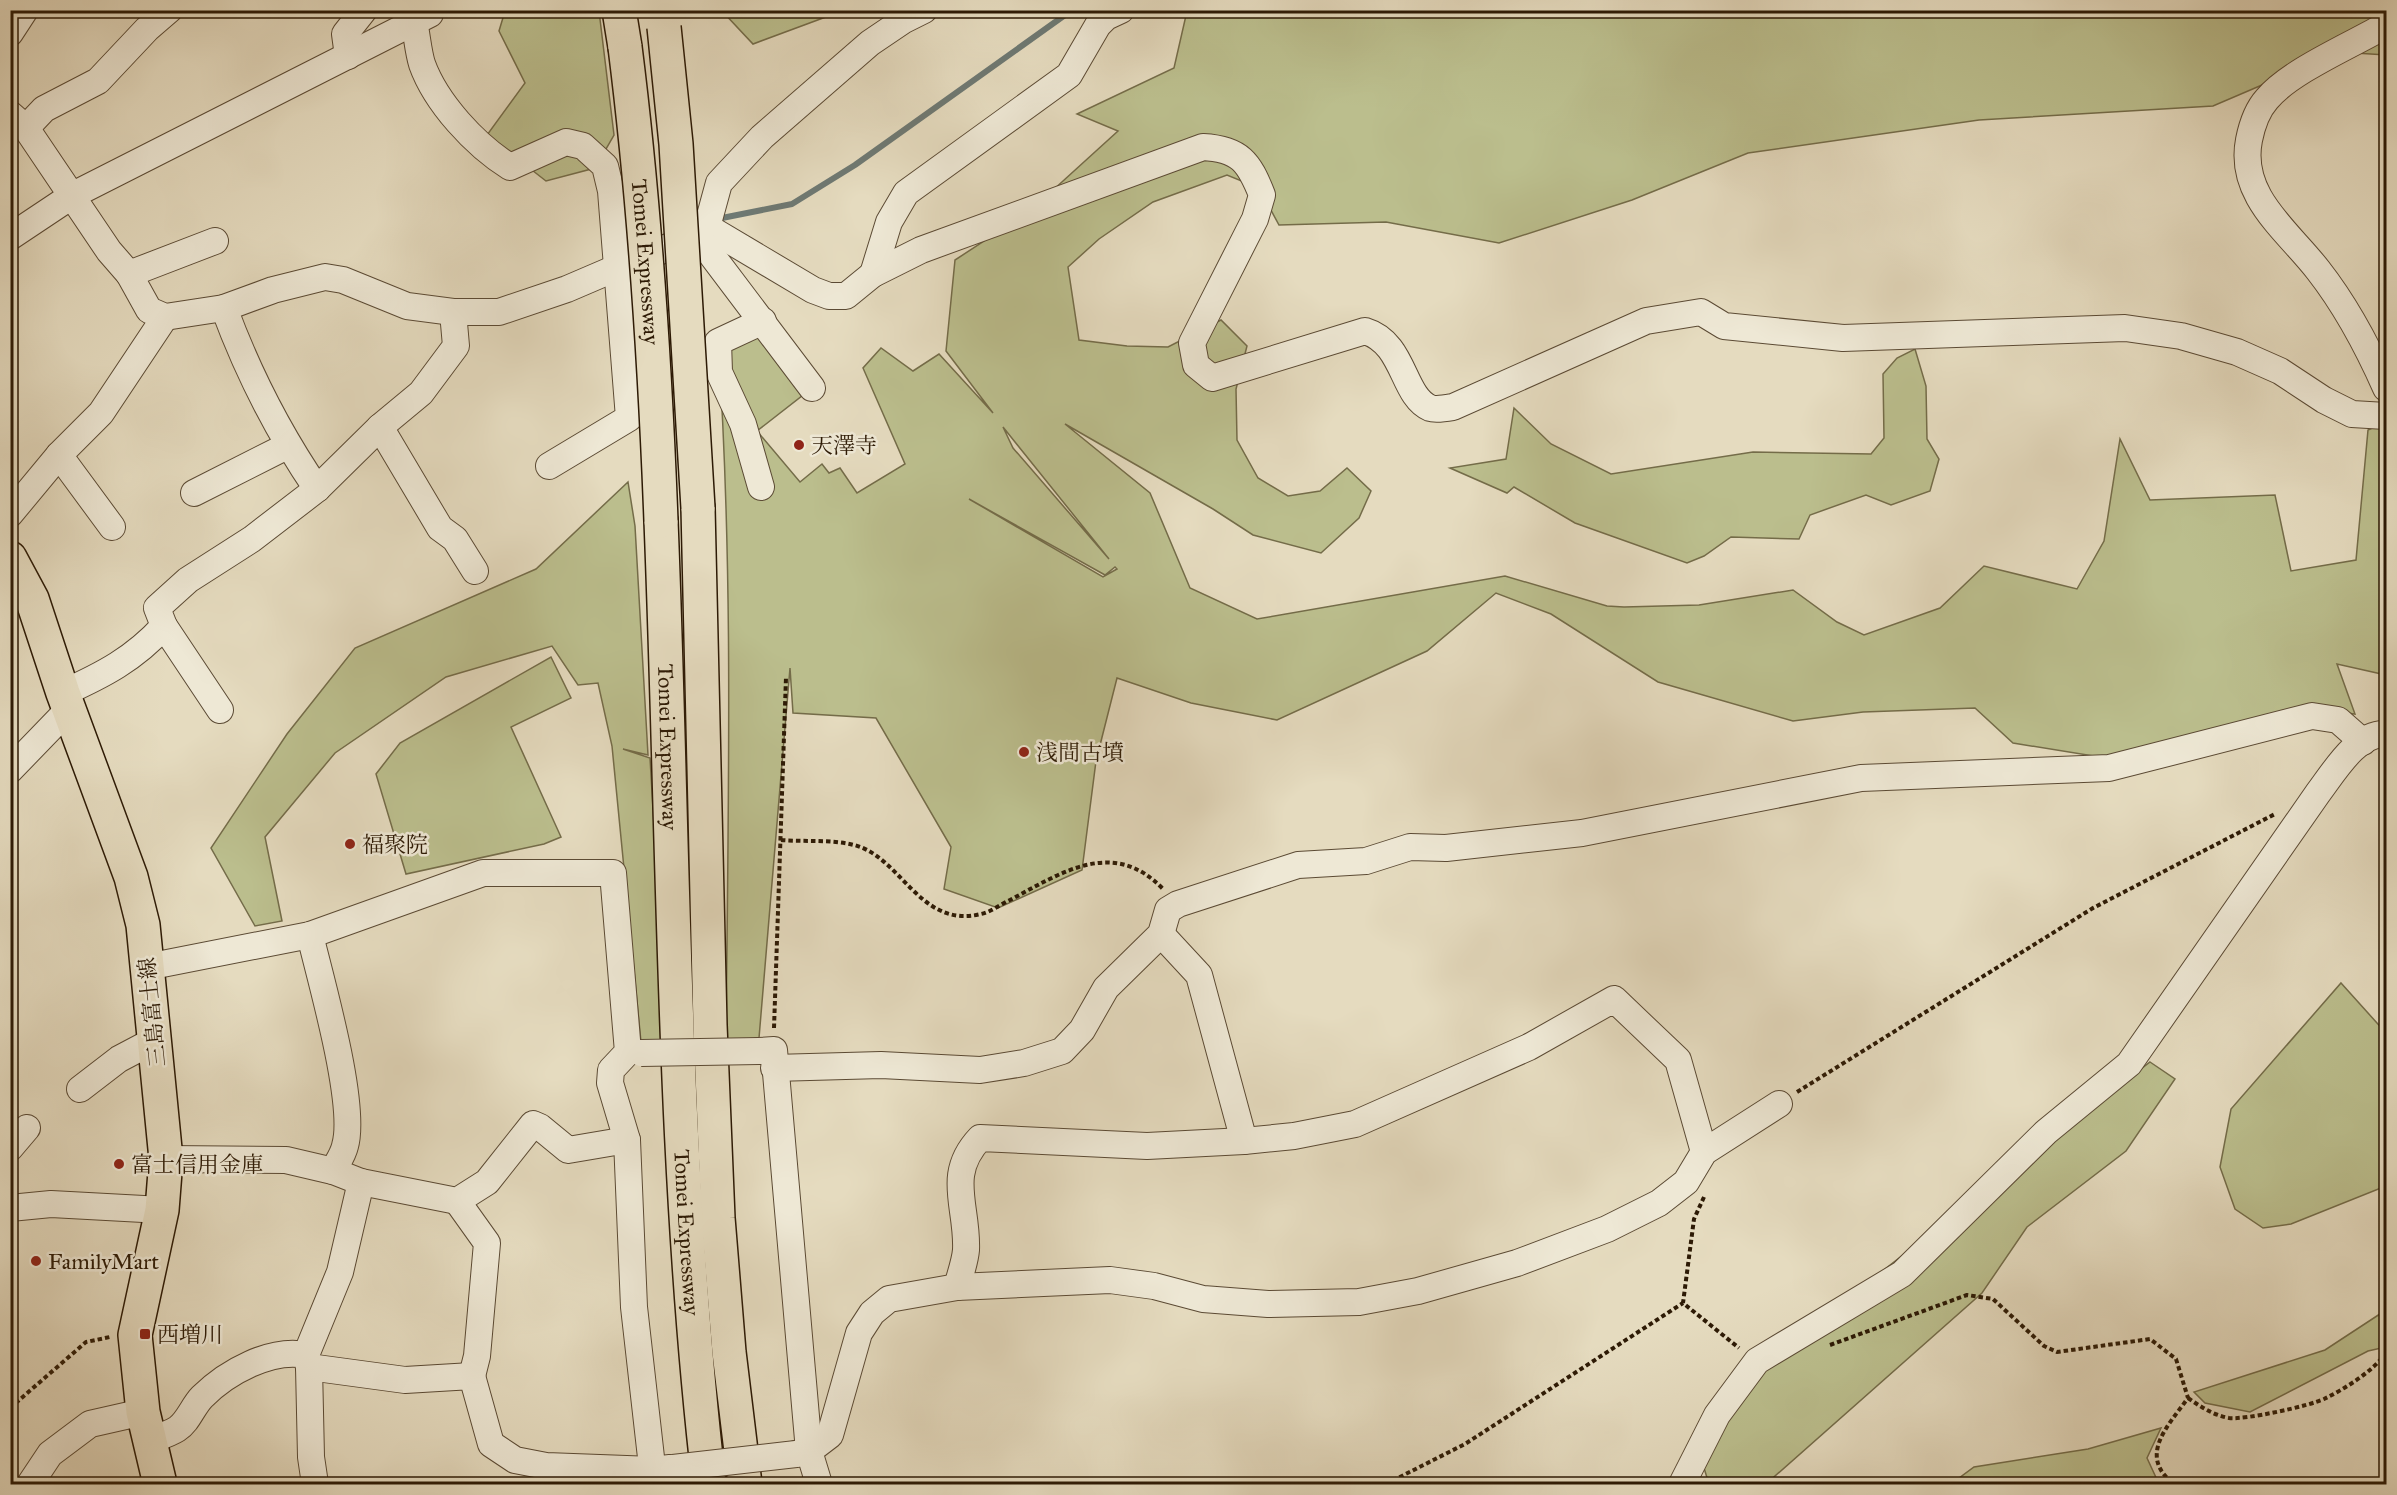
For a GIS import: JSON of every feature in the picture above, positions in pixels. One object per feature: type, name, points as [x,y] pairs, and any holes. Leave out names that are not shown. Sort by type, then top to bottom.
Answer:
[{"type":"main road","name":"Tomei Expressway","points":[[619,10],[638,150],[652,337],[670,732],[674,983],[684,1215],[695,1362],[709,1485]]},
{"type":"main road","name":"Tomei Expressway","points":[[662,19],[676,144],[698,508],[710,1025],[718,1218],[729,1352],[745,1485]]},
{"type":"main road","name":"三島富士線","points":[[10,558],[32,599],[66,701],[131,877],[143,925],[166,1159],[162,1210],[135,1335],[147,1426],[160,1485]]},
{"type":"street","points":[[10,33],[25,10]]},
{"type":"street","points":[[169,10],[147,29],[98,81],[18,121],[73,195],[109,251],[129,274],[149,310],[165,317],[225,308],[273,290],[326,277],[343,280],[407,306],[453,312],[499,312],[567,289],[616,268],[633,265],[701,230],[719,183],[762,137],[870,43],[904,20],[924,10]]},
{"type":"street","points":[[348,56],[345,34],[364,10]]},
{"type":"street","points":[[10,237],[73,195],[348,56],[418,16],[438,10]]},
{"type":"street","points":[[873,274],[889,222],[906,193],[1069,75],[1098,26],[1106,17],[1120,10]]},
{"type":"street","points":[[418,16],[422,64],[451,114],[492,156],[510,167],[566,142],[583,146],[605,166],[611,191],[629,418],[549,466]]},
{"type":"street","points":[[2386,25],[2295,76],[2267,98],[2252,123],[2247,152],[2252,184],[2268,214],[2318,270],[2360,330],[2386,388]]},
{"type":"street","points":[[701,230],[829,296],[846,297],[873,274],[954,236],[1203,147],[1222,148],[1245,160],[1262,195],[1255,219],[1192,343],[1196,365],[1212,378],[1365,331],[1379,336],[1402,367],[1416,398],[1431,409],[1453,407],[1646,321],[1701,312],[1724,326],[1843,338],[2125,328],[2181,336],[2237,352],[2280,370],[2324,400],[2352,414],[2386,416]]},
{"type":"street","points":[[701,230],[812,388]]},
{"type":"street","points":[[129,274],[214,241]]},
{"type":"street","points":[[225,308],[244,361],[287,446],[317,489]]},
{"type":"street","points":[[220,710],[164,626],[157,608],[188,580],[252,538],[317,489],[380,427],[421,393],[456,346],[453,312]]},
{"type":"street","points":[[10,514],[59,455],[101,413],[165,317]]},
{"type":"street","points":[[761,487],[743,424],[719,372],[718,342],[763,321]]},
{"type":"street","points":[[380,427],[440,528],[454,539],[475,571]]},
{"type":"street","points":[[194,493],[287,446]]},
{"type":"street","points":[[59,455],[112,527]]},
{"type":"street","points":[[10,770],[66,701],[91,680],[142,650],[164,626]]},
{"type":"street","points":[[660,1474],[634,1307],[627,1140],[609,1083],[610,1070],[634,1053],[769,1056],[980,1070],[1024,1063],[1062,1051],[1082,1030],[1106,988],[1161,934],[1168,910],[1178,904],[1299,865],[1366,861],[1410,848],[1446,848],[1582,833],[1861,778],[2109,768],[2312,716],[2338,720],[2375,738]]},
{"type":"street","points":[[1682,1485],[1717,1415],[1757,1361],[1902,1274],[2046,1132],[2129,1064],[2318,793],[2348,754],[2375,738]]},
{"type":"street","points":[[147,967],[310,935],[483,873],[613,873],[634,1053]]},
{"type":"street","points":[[1161,934],[1199,975],[1244,1141]]},
{"type":"street","points":[[310,935],[346,1100],[348,1124],[345,1146],[333,1171]]},
{"type":"street","points":[[957,1287],[966,1251],[960,1172],[968,1151],[980,1138],[1147,1146],[1294,1136],[1355,1124],[1529,1047],[1614,999],[1678,1060],[1704,1152]]},
{"type":"street","points":[[80,1089],[119,1059],[155,1040]]},
{"type":"street","points":[[769,1056],[803,1453],[819,1485]]},
{"type":"street","points":[[166,1159],[286,1160],[333,1171],[361,1182],[457,1201],[487,1243],[477,1356],[472,1376],[491,1444],[515,1460],[546,1466],[660,1474],[803,1453],[830,1435],[859,1333],[872,1313],[889,1299],[957,1287],[1110,1280],[1154,1286],[1203,1299],[1268,1304],[1359,1302],[1418,1291],[1517,1263],[1607,1229],[1659,1203],[1686,1182],[1704,1152],[1779,1104]]},
{"type":"street","points":[[457,1201],[487,1182],[532,1125],[540,1127],[568,1150],[627,1140]]},
{"type":"street","points":[[10,1148],[27,1128]]},
{"type":"street","points":[[315,1485],[311,1456],[307,1361],[340,1272],[361,1182]]},
{"type":"street","points":[[10,1208],[51,1204],[162,1210]]},
{"type":"street","points":[[30,1485],[50,1454],[90,1424],[178,1429],[203,1396],[259,1359],[289,1352],[307,1361],[405,1380],[472,1376]]},
{"type":"path","points":[[769,1056],[781,840],[786,676]]},
{"type":"path","points":[[1779,1104],[2093,908],[2277,814]]},
{"type":"path","points":[[781,840],[854,845],[878,856],[920,899],[937,909],[959,915],[981,914],[1069,869],[1102,861],[1125,864],[1159,885],[1178,904]]},
{"type":"path","points":[[1386,1485],[1465,1444],[1683,1303],[1694,1219],[1706,1193]]},
{"type":"path","points":[[1827,1347],[1967,1295],[1993,1299],[2044,1346],[2057,1352],[2150,1339],[2176,1359],[2188,1398],[2207,1411],[2231,1418],[2252,1416],[2322,1400],[2377,1365],[2386,1353]]},
{"type":"path","points":[[1683,1303],[1757,1361]]},
{"type":"path","points":[[10,1408],[86,1342],[105,1337],[135,1335]]},
{"type":"path","points":[[2174,1485],[2163,1476],[2156,1461],[2161,1436],[2188,1398]]},
{"type":"green space","points":[[505,11],[599,11],[614,135],[595,168],[546,181],[487,135],[525,83],[499,31]]},
{"type":"green space","points":[[722,11],[842,11],[753,44]]},
{"type":"green space","points":[[1187,11],[2386,11],[2386,55],[2339,52],[2213,106],[1979,120],[1748,153],[1632,200],[1499,243],[1386,222],[1279,225],[1259,188],[1227,175],[1153,202],[1099,239],[1068,267],[1079,340],[1127,346],[1168,347],[1221,320],[1247,346],[1236,389],[1237,440],[1258,478],[1288,496],[1320,491],[1347,468],[1371,491],[1359,518],[1321,553],[1253,535],[1213,509],[1065,424],[1150,493],[1190,588],[1257,619],[1505,576],[1607,606],[1624,607],[1699,605],[1793,590],[1837,622],[1864,635],[1940,608],[1984,566],[2077,589],[2104,541],[2120,439],[2150,500],[2275,495],[2291,571],[2356,560],[2368,430],[2381,424],[2386,433],[2386,675],[2337,664],[2355,714],[2301,708],[2112,759],[2013,743],[1975,708],[1863,712],[1793,721],[1658,682],[1551,614],[1496,593],[1427,651],[1277,720],[1191,703],[1117,678],[1096,761],[1082,870],[998,908],[944,889],[951,847],[876,718],[793,713],[790,668],[759,1038],[726,1041],[729,779],[728,604],[718,342],[767,327],[812,388],[757,431],[800,482],[822,464],[829,473],[840,468],[857,493],[905,464],[863,368],[881,348],[913,371],[939,354],[993,413],[946,351],[955,260],[1030,211],[1118,131],[1077,114],[1174,68]],"holes":[[[1003,427],[1109,559],[1013,448]],[[969,499],[1105,575],[1115,567],[1117,569],[1103,577]]]},
{"type":"green space","points":[[1915,349],[1926,386],[1927,439],[1939,459],[1930,491],[1891,505],[1866,495],[1810,515],[1799,539],[1731,537],[1704,556],[1687,563],[1575,523],[1514,487],[1507,493],[1450,468],[1506,459],[1514,408],[1551,444],[1611,474],[1753,452],[1871,454],[1884,438],[1883,374],[1897,358]]},
{"type":"green space","points":[[628,482],[635,526],[648,755],[623,749],[650,758],[667,1045],[641,1042],[612,746],[598,683],[578,685],[552,646],[446,677],[335,753],[265,837],[282,921],[255,926],[211,848],[287,734],[355,648],[536,569]]},
{"type":"green space","points":[[551,657],[571,698],[511,727],[561,837],[544,844],[406,874],[376,774],[400,743]]},
{"type":"green space","points":[[2341,983],[2386,1033],[2386,1186],[2291,1224],[2263,1228],[2235,1209],[2220,1167],[2231,1109]]},
{"type":"green space","points":[[2150,1062],[2175,1079],[2126,1151],[2027,1227],[1982,1293],[1766,1484],[1709,1484],[1704,1468],[1739,1397],[1775,1355]]},
{"type":"green space","points":[[2386,1310],[2386,1347],[2368,1351],[2250,1412],[2205,1403],[2194,1392],[2325,1350]]},
{"type":"green space","points":[[2161,1428],[2147,1458],[2159,1484],[1951,1484],[1974,1467],[2088,1449]]},
{"type":"waterway","points":[[717,219],[792,204],[855,165],[1072,10]]},
{"type":"place","name":"天澤寺","points":[[799,445]]},
{"type":"place","name":"浅間古墳","points":[[1024,752]]},
{"type":"place","name":"福聚院","points":[[350,844]]},
{"type":"place","name":"富士信用金庫","points":[[119,1164]]},
{"type":"place","name":"FamilyMart","points":[[36,1261]]},
{"type":"place","name":"西増川","points":[[145,1334]]}]
